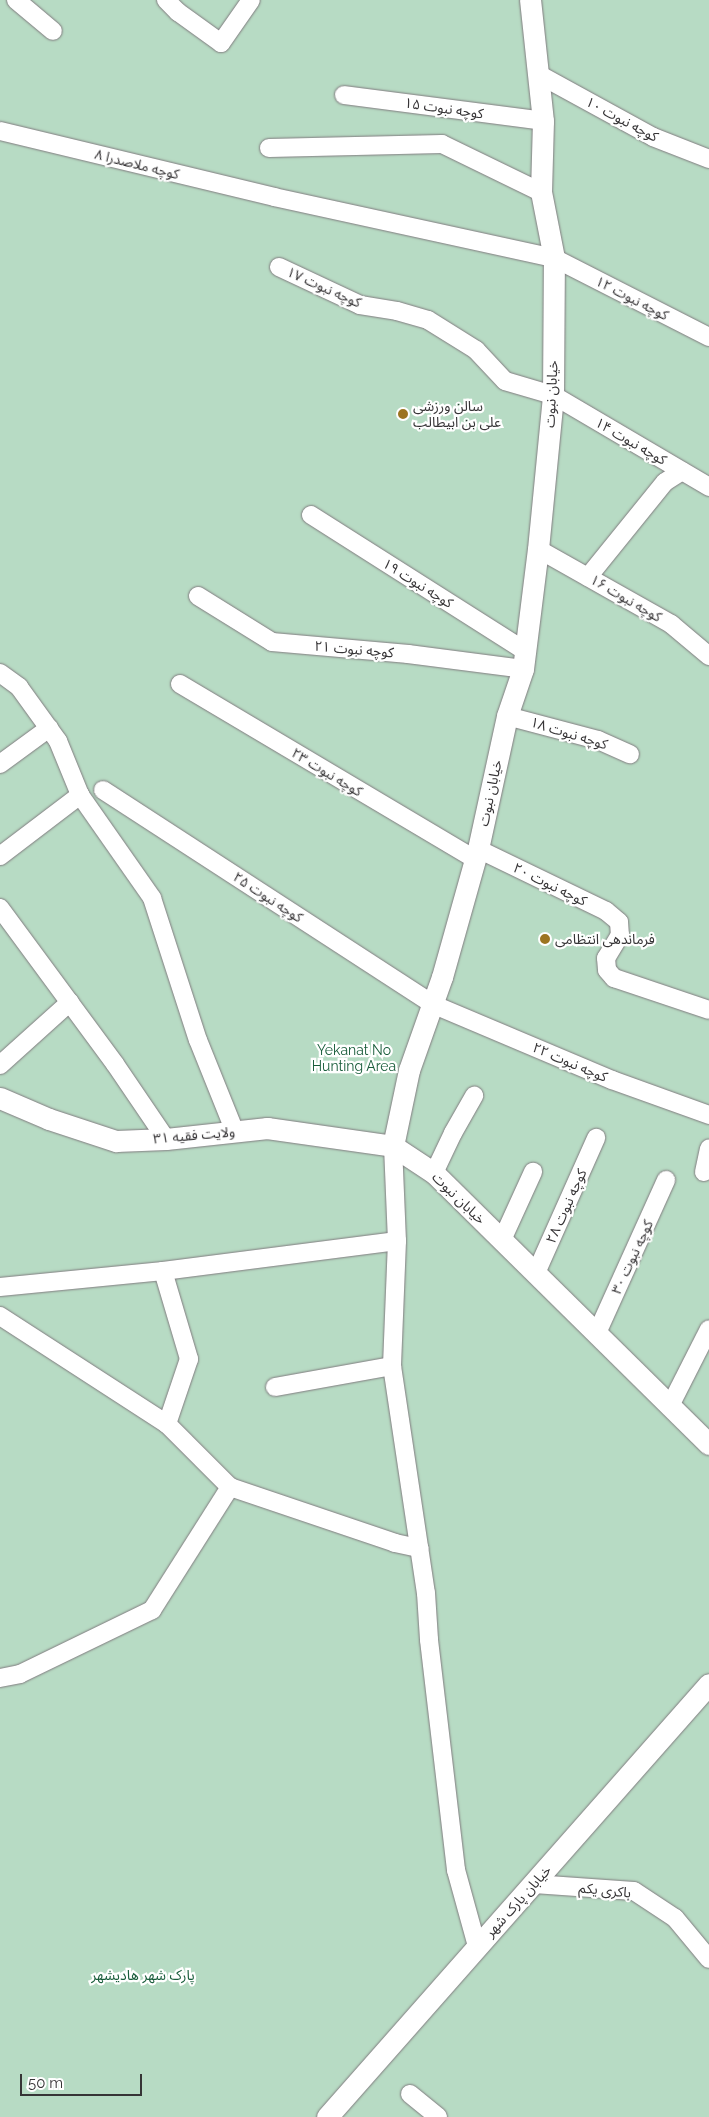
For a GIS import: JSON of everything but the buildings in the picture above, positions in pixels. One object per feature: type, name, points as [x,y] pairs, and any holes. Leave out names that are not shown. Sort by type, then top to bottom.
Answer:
[{"type":"street","points":[[16,0],[53,31]]},
{"type":"street","points":[[166,0],[178,12],[221,43],[251,0]]},
{"type":"street","name":"خیابان نبوت","points":[[530,0],[543,121],[541,192],[554,258],[553,395],[538,549],[523,659],[507,716],[477,854],[442,977],[409,1070],[394,1146],[434,1173],[709,1444]]},
{"type":"street","name":"کوچه نبوت ۱۰","points":[[538,74],[653,137],[709,160]]},
{"type":"street","name":"کوچه نبوت ۱۵","points":[[344,95],[543,121]]},
{"type":"street","name":"کوچه ملاصدرا ۸","points":[[0,131],[274,197],[554,258]]},
{"type":"street","points":[[270,148],[442,144],[541,192]]},
{"type":"street","name":"کوچه نبوت ۱۲","points":[[554,258],[709,337]]},
{"type":"street","name":"کوچه نبوت ۱۷","points":[[279,267],[360,305],[397,311],[428,320],[476,350],[505,381],[553,395]]},
{"type":"street","name":"کوچه نبوت ۱۴","points":[[553,395],[709,487]]},
{"type":"street","points":[[588,577],[665,482],[682,471]]},
{"type":"street","name":"کوچه نبوت ۱۹","points":[[311,516],[523,659]]},
{"type":"street","name":"کوچه نبوت ۱۶","points":[[538,549],[671,624],[709,656]]},
{"type":"street","name":"کوچه نبوت ۲۱","points":[[198,596],[272,642],[408,654],[523,659]]},
{"type":"street","points":[[0,673],[18,687],[58,741],[80,795],[152,898],[198,1040],[234,1132]]},
{"type":"street","name":"کوچه نبوت ۲۳","points":[[180,684],[477,854]]},
{"type":"street","name":"کوچه نبوت ۱۸","points":[[507,716],[598,740],[630,754]]},
{"type":"street","points":[[0,764],[49,728]]},
{"type":"street","name":"کوچه نبوت ۲۵","points":[[103,790],[432,1004]]},
{"type":"street","points":[[0,856],[80,795]]},
{"type":"street","name":"کوچه نبوت ۲۰","points":[[477,854],[606,911],[619,922],[620,935],[606,958],[607,970],[614,978],[709,1010]]},
{"type":"street","points":[[0,908],[70,1002],[166,1140]]},
{"type":"street","points":[[0,1065],[70,1002]]},
{"type":"street","name":"کوچه نبوت ۲۲","points":[[432,1004],[612,1080],[709,1115]]},
{"type":"street","points":[[434,1173],[453,1133],[474,1096]]},
{"type":"street","name":"ولایت فقیه ۳۱","points":[[0,1098],[49,1119],[116,1140],[166,1140],[266,1128],[394,1146]]},
{"type":"street","name":"کوچه نبوت ۲۸","points":[[536,1274],[596,1138]]},
{"type":"street","points":[[394,1146],[397,1241],[392,1366],[426,1593],[429,1640],[456,1870],[477,1946]]},
{"type":"street","points":[[704,1172],[709,1149]]},
{"type":"street","points":[[502,1240],[533,1172]]},
{"type":"street","name":"کوچه نبوت ۳۰","points":[[597,1333],[666,1180]]},
{"type":"street","points":[[0,1287],[163,1271],[397,1241]]},
{"type":"street","points":[[163,1271],[189,1359],[167,1424]]},
{"type":"street","points":[[0,1316],[167,1424],[230,1487],[395,1543],[419,1548]]},
{"type":"street","points":[[670,1406],[709,1329]]},
{"type":"street","points":[[274,1387],[392,1366]]},
{"type":"street","points":[[0,1678],[20,1674],[152,1610],[230,1487]]},
{"type":"street","name":"خیابان پارک شهر","points":[[327,2117],[709,1684]]},
{"type":"street","name":"باکری یکم","points":[[534,1884],[634,1892],[675,1918],[709,1959]]},
{"type":"street","points":[[410,2094],[438,2117]]},
{"type":"green space","name":"Yekanat No Hunting Area","points":[[0,0],[709,0],[709,2117],[0,2117]]},
{"type":"place","name":"سالن ورزشی علی بن ابیطالب","points":[[403,414]]},
{"type":"place","name":"فرماندهی انتظامی","points":[[545,939]]},
{"type":"park label","name":"پارک شهر هادیشهر","points":[[143,1975]]}]
